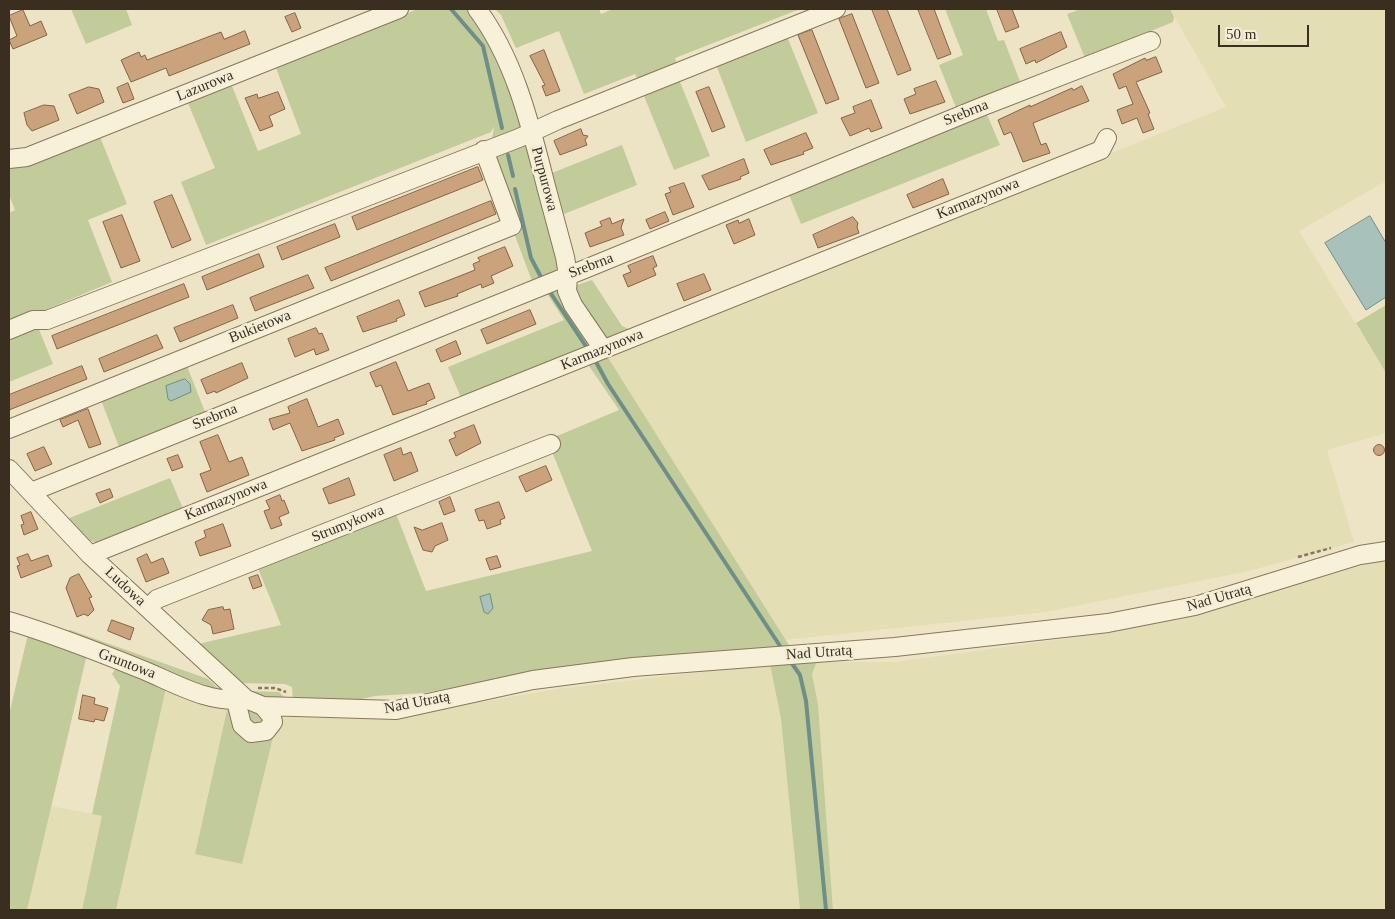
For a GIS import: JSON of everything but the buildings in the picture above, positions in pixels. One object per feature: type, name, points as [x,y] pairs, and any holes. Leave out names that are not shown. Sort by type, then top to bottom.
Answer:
[{"type":"street","name":"Lazurowa","points":[[9,158],[27,157],[399,9]]},
{"type":"street","name":"Purpurowa","points":[[477,9],[507,63],[531,130],[568,275],[567,291],[603,349]]},
{"type":"street","points":[[9,330],[33,320],[47,320],[519,138],[531,130],[836,9]]},
{"type":"street","name":"Srebrna","points":[[31,492],[981,107],[1152,41]]},
{"type":"street","name":"Karmazynowa","points":[[90,555],[1101,150],[1107,138]]},
{"type":"street","name":"Bukietowa","points":[[9,429],[512,226],[484,150]]},
{"type":"street","name":"Strumykowa","points":[[148,608],[157,599],[551,444]]},
{"type":"street","name":"Ludowa","points":[[9,469],[90,555],[244,696]]},
{"type":"street","name":"Nad Utratą","points":[[244,696],[263,706],[396,710],[533,680],[633,667],[895,647],[1108,623],[1195,606],[1360,555],[1386,551]]},
{"type":"street","name":"Gruntowa","points":[[9,621],[137,668],[214,700],[244,696]]},
{"type":"street","points":[[244,696],[242,725],[251,733],[266,732],[272,722],[272,717],[263,706]]},
{"type":"path","points":[[244,696],[284,690],[288,695]]},
{"type":"shaded area","points":[[1170,9],[1386,9],[1386,181],[1299,231],[1386,373],[1386,433],[1327,450],[1354,542],[1249,571],[1046,612],[785,640],[607,356],[1226,107]]},
{"type":"shaded area","points":[[1374,562],[1386,562],[1386,910],[833,910],[818,704],[812,674],[817,662],[895,662],[1106,633],[1198,613]]},
{"type":"shaded area","points":[[770,664],[781,719],[800,910],[116,910],[166,688],[227,710],[195,853],[242,864],[276,717],[383,719],[557,689]]},
{"type":"shaded area","points":[[51,806],[103,816],[82,910],[27,910]]},
{"type":"green space","points":[[71,9],[126,9],[132,25],[86,44]]},
{"type":"green space","points":[[418,9],[468,9],[487,36],[502,65],[524,128],[492,140],[494,126],[491,132],[206,245],[181,182],[215,168],[188,103],[232,86],[258,151],[301,134],[276,68],[318,51],[317,49]]},
{"type":"green space","points":[[495,9],[599,9],[601,14],[613,9],[800,9],[675,58],[678,67],[639,82],[635,74],[584,94],[559,31],[516,48],[501,15]]},
{"type":"green space","points":[[945,9],[986,9],[998,41],[1004,40],[1021,84],[957,110],[939,65],[963,55]]},
{"type":"green space","points":[[1081,9],[1170,9],[1174,17],[1173,22],[1085,58],[1067,14]]},
{"type":"green space","points":[[786,34],[818,113],[746,142],[715,62]]},
{"type":"green space","points":[[678,77],[710,156],[674,170],[642,91]]},
{"type":"green space","points":[[985,110],[1000,145],[801,224],[787,190]]},
{"type":"green space","points":[[100,137],[127,204],[88,220],[112,282],[9,325],[9,213],[15,210],[9,195],[9,166]]},
{"type":"green space","points":[[523,142],[538,173],[548,206],[560,273],[532,281],[514,233],[521,231],[491,154]]},
{"type":"green space","points":[[622,145],[637,185],[564,214],[552,173]]},
{"type":"green space","points":[[592,280],[622,326],[634,331],[606,339],[574,292],[574,286]]},
{"type":"green space","points":[[559,288],[592,347],[462,400],[448,367],[564,320],[546,292]]},
{"type":"green space","points":[[1386,305],[1386,373],[1356,323]]},
{"type":"green space","points":[[36,322],[53,364],[9,382],[9,335]]},
{"type":"green space","points":[[607,356],[792,650],[522,675],[424,693],[375,696],[340,704],[293,700],[292,687],[285,684],[241,683],[198,644],[281,625],[257,566],[395,511],[426,591],[592,551],[551,449],[550,439],[619,410],[587,363]]},
{"type":"green space","points":[[187,366],[205,412],[119,447],[101,400]]},
{"type":"green space","points":[[170,478],[184,511],[100,543],[90,541],[67,519]]},
{"type":"green space","points":[[29,630],[87,654],[27,910],[9,910],[9,715]]},
{"type":"green space","points":[[70,630],[208,679],[226,695],[60,634]]},
{"type":"green space","points":[[817,662],[812,674],[818,704],[833,910],[800,910],[781,719],[770,664]]},
{"type":"green space","points":[[117,666],[166,688],[116,910],[82,910],[102,816],[92,814],[120,686],[112,674]]},
{"type":"green space","points":[[247,691],[279,692],[285,698],[285,701],[261,699]]},
{"type":"green space","points":[[243,705],[253,708],[268,722],[250,727]]},
{"type":"green space","points":[[227,710],[234,711],[237,724],[275,729],[242,864],[195,854]]},
{"type":"water","points":[[1370,216],[1386,243],[1386,297],[1366,310],[1325,243]]},
{"type":"water","points":[[185,379],[190,384],[191,392],[171,401],[168,399],[166,386]]},
{"type":"water","points":[[490,594],[493,608],[488,614],[484,612],[480,597]]},
{"type":"waterway","points":[[451,9],[483,46],[502,128]]},
{"type":"waterway","points":[[508,155],[513,176]]},
{"type":"waterway","points":[[515,189],[531,258],[542,279]]},
{"type":"waterway","points":[[550,292],[587,348]]},
{"type":"waterway","points":[[596,362],[608,384],[782,649]]},
{"type":"waterway","points":[[791,662],[800,675],[806,701],[826,910]]}]
